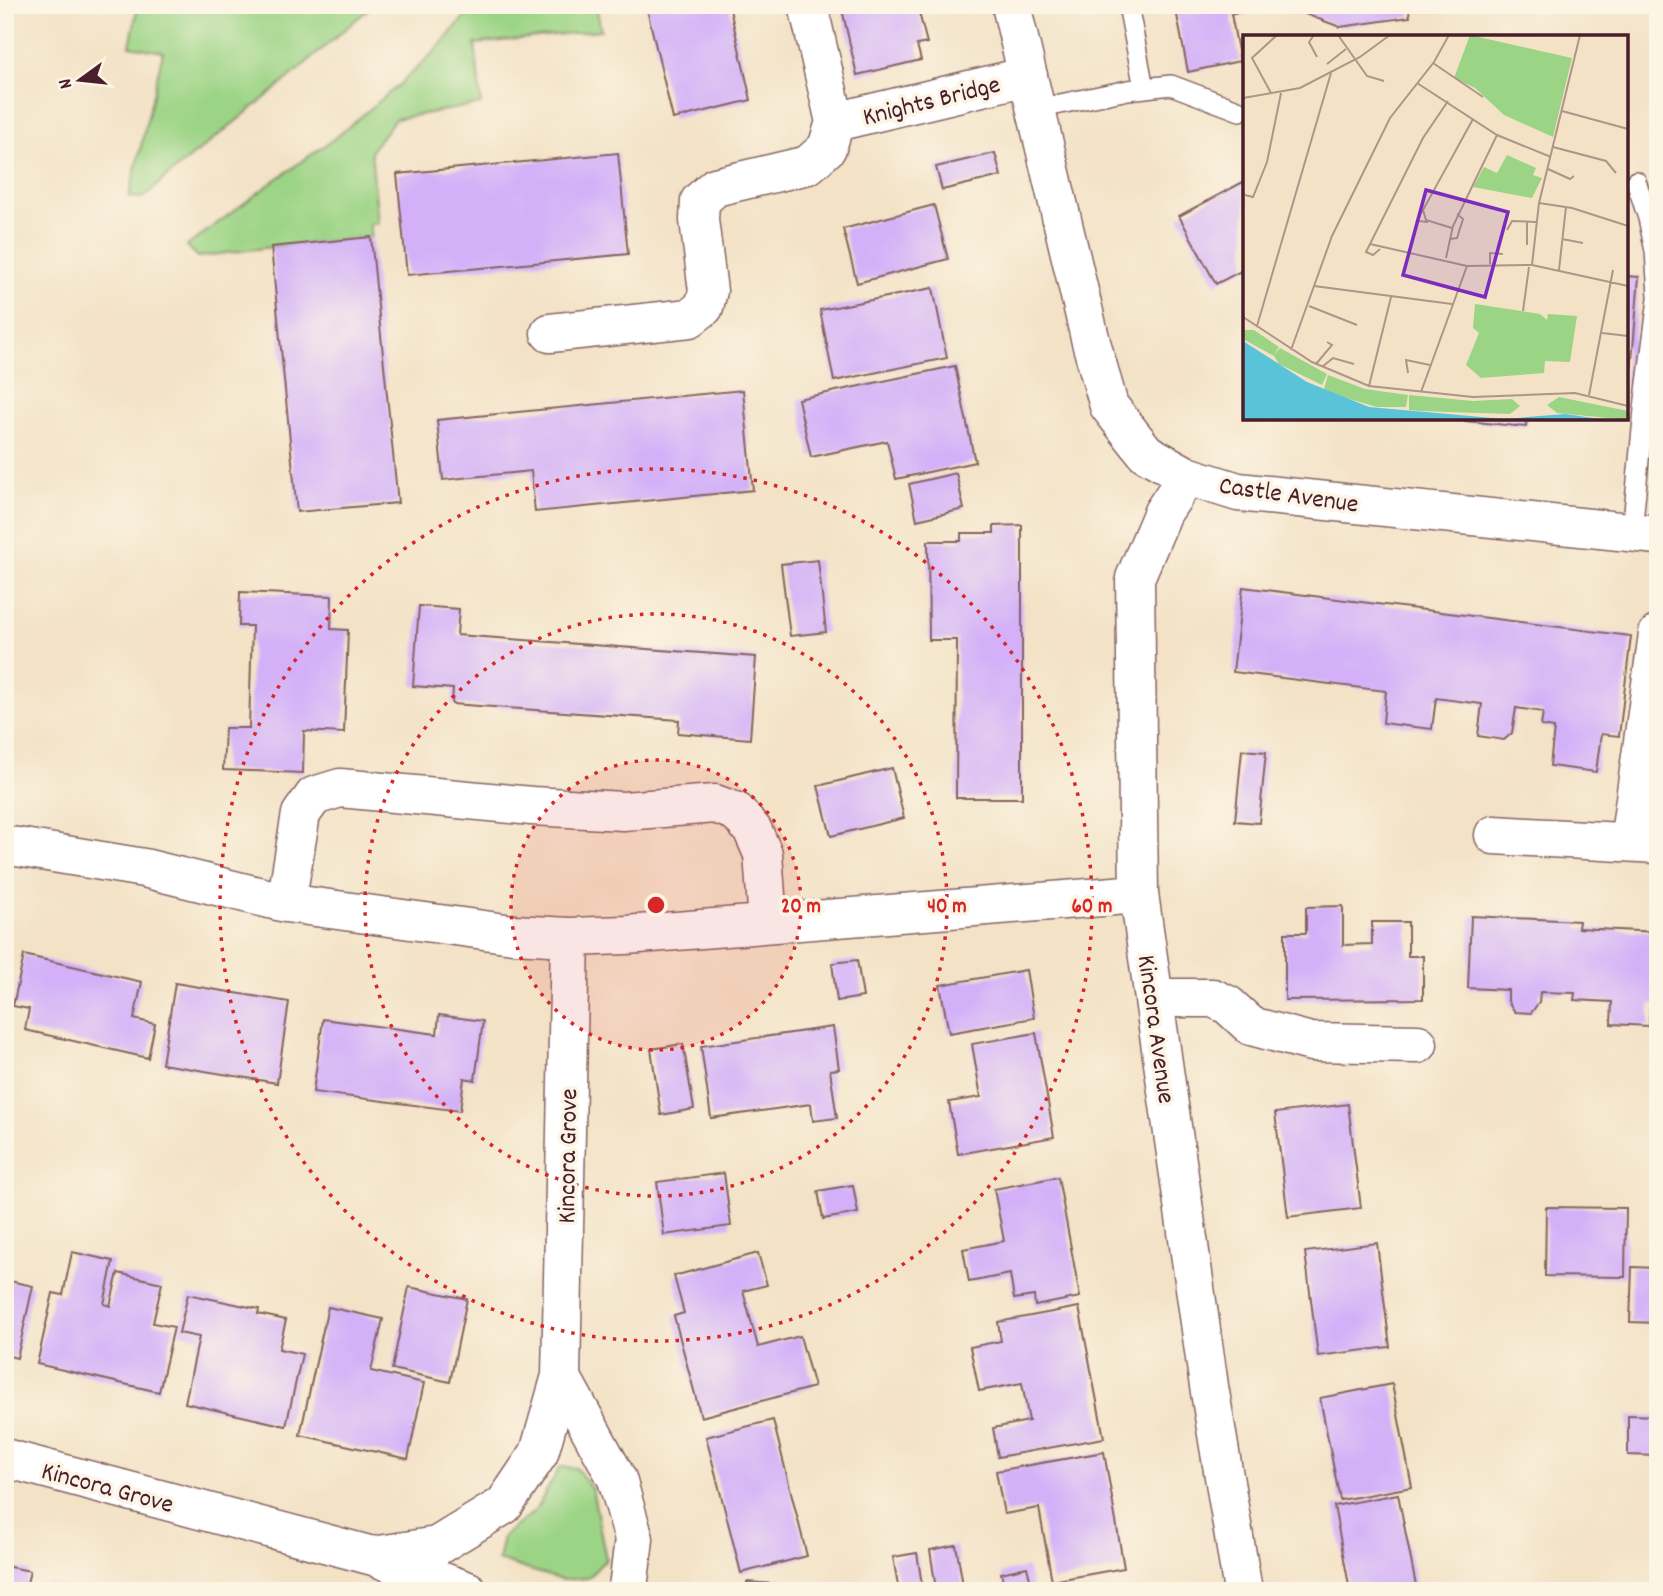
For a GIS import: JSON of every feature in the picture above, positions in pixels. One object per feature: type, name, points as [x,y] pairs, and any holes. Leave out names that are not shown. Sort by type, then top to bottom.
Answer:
[{"type":"street","name":"Knights Bridge","points":[[550,333],[690,318],[704,307],[708,291],[699,220],[700,201],[715,187],[808,165],[827,148],[835,122],[808,5]]},
{"type":"street","name":"Castle Avenue","points":[[1011,5],[1091,342],[1109,406],[1146,453],[1187,476],[1238,492],[1645,534]]},
{"type":"street","name":"Knights Bridge","points":[[835,122],[1032,92]]},
{"type":"street","name":"Kincora Avenue","points":[[1187,476],[1163,512],[1135,578],[1139,894],[1209,1385],[1243,1591]]},
{"type":"street","points":[[1494,835],[1644,843],[1658,634]]},
{"type":"street","points":[[286,903],[301,814],[314,796],[340,788],[532,806],[623,811],[715,804],[737,812],[753,831],[763,855],[768,923]]},
{"type":"street","points":[[5,845],[144,868],[286,903],[513,934],[570,937],[626,935],[1139,894]]},
{"type":"street","name":"Kincora Grove","points":[[373,1556],[437,1546],[504,1505],[539,1453],[561,1376],[570,937]]},
{"type":"street","points":[[1154,998],[1213,998],[1228,1005],[1251,1026],[1311,1042],[1418,1044]]},
{"type":"street","name":"Kincora Grove","points":[[561,1376],[617,1479],[634,1539],[628,1588],[625,1591]]},
{"type":"street","name":"Kincora Grove","points":[[5,1458],[373,1556],[468,1591]]},
{"type":"lane","points":[[1128,5],[1144,88]]},
{"type":"lane","points":[[1032,92],[1171,85],[1240,111]]},
{"type":"lane","points":[[1636,181],[1656,251],[1658,297],[1645,399],[1645,534]]},
{"type":"green space","points":[[138,5],[279,11],[330,5],[373,5],[143,198],[129,197],[163,52],[130,46]]},
{"type":"green space","points":[[475,5],[596,5],[601,30],[475,44],[481,104],[395,119],[371,151],[378,224],[370,224],[371,237],[198,257],[187,246],[335,138],[400,84],[436,50]]},
{"type":"green space","points":[[560,1467],[576,1468],[592,1489],[606,1559],[588,1578],[562,1580],[498,1560],[503,1536],[535,1511]]},
{"type":"building","points":[[646,5],[729,5],[751,100],[673,119]]},
{"type":"building","points":[[841,5],[917,5],[927,43],[917,45],[921,60],[857,75]]},
{"type":"building","points":[[1175,5],[1265,5],[1265,8],[1231,14],[1240,61],[1188,72]]},
{"type":"building","points":[[1281,5],[1408,5],[1410,17],[1340,27]]},
{"type":"building","points":[[618,153],[628,254],[407,275],[397,174]]},
{"type":"building","points":[[995,153],[1001,176],[942,190],[936,167]]},
{"type":"building","points":[[1243,182],[1243,270],[1216,284],[1179,216]]},
{"type":"building","points":[[934,205],[948,259],[857,283],[843,229]]},
{"type":"building","points":[[371,237],[398,503],[297,512],[271,247]]},
{"type":"building","points":[[1628,276],[1639,277],[1628,384]]},
{"type":"building","points":[[933,288],[947,358],[834,381],[820,310]]},
{"type":"building","points":[[955,366],[975,462],[896,479],[887,441],[811,457],[798,399]]},
{"type":"building","points":[[743,390],[753,490],[535,512],[531,471],[443,480],[437,420]]},
{"type":"building","points":[[1456,420],[1527,420],[1526,427]]},
{"type":"building","points":[[956,473],[964,509],[917,520],[909,484]]},
{"type":"building","points":[[1022,525],[1022,798],[956,798],[957,640],[929,640],[928,541],[961,541],[961,533],[994,533],[994,526]]},
{"type":"building","points":[[818,560],[826,632],[790,636],[781,564]]},
{"type":"building","points":[[1243,587],[1631,636],[1619,736],[1601,734],[1596,772],[1550,766],[1554,728],[1541,726],[1543,712],[1516,708],[1512,733],[1504,740],[1478,736],[1482,704],[1436,698],[1432,729],[1406,726],[1383,723],[1386,691],[1233,672]]},
{"type":"building","points":[[240,592],[332,596],[331,629],[348,630],[344,733],[304,731],[303,773],[223,770],[225,728],[249,728],[252,626],[239,626]]},
{"type":"building","points":[[419,606],[459,609],[457,635],[756,657],[750,739],[678,733],[679,720],[452,704],[453,689],[413,686]]},
{"type":"building","points":[[1242,750],[1266,752],[1259,823],[1235,821]]},
{"type":"building","points":[[892,768],[904,818],[831,836],[818,786]]},
{"type":"building","points":[[1343,906],[1343,945],[1372,944],[1372,922],[1408,922],[1408,956],[1423,956],[1423,999],[1285,1000],[1285,933],[1306,933],[1306,907]]},
{"type":"building","points":[[1471,916],[1579,921],[1578,928],[1658,932],[1658,1004],[1650,1004],[1649,1026],[1611,1024],[1612,1002],[1574,1000],[1575,993],[1540,992],[1539,1002],[1531,1013],[1515,1012],[1508,1001],[1508,990],[1468,988]]},
{"type":"building","points":[[24,955],[142,982],[134,1019],[155,1024],[148,1058],[25,1030],[29,1009],[13,1006]]},
{"type":"building","points":[[857,960],[863,997],[837,1001],[832,963]]},
{"type":"building","points":[[1026,970],[1034,1018],[949,1033],[940,985]]},
{"type":"building","points":[[175,983],[289,1002],[277,1083],[162,1064]]},
{"type":"building","points":[[439,1015],[483,1021],[475,1080],[464,1078],[460,1111],[313,1092],[323,1019],[437,1034]]},
{"type":"building","points":[[833,1027],[839,1069],[830,1070],[837,1118],[813,1121],[811,1104],[711,1118],[701,1046]]},
{"type":"building","points":[[1036,1033],[1054,1137],[958,1154],[949,1102],[981,1097],[972,1044]]},
{"type":"building","points":[[683,1044],[694,1109],[661,1115],[651,1049]]},
{"type":"building","points":[[1348,1104],[1361,1208],[1288,1217],[1275,1113]]},
{"type":"building","points":[[724,1173],[731,1226],[664,1235],[657,1182]]},
{"type":"building","points":[[1058,1177],[1080,1297],[1035,1306],[1034,1296],[1014,1299],[1010,1274],[969,1282],[963,1249],[1004,1241],[994,1189]]},
{"type":"building","points":[[853,1185],[858,1213],[823,1219],[818,1191]]},
{"type":"building","points":[[1546,1207],[1626,1208],[1625,1277],[1545,1276]]},
{"type":"building","points":[[1377,1243],[1390,1347],[1318,1356],[1305,1252]]},
{"type":"building","points":[[72,1252],[113,1261],[104,1304],[110,1306],[118,1273],[162,1283],[153,1323],[174,1327],[159,1392],[37,1364],[53,1293],[63,1295]]},
{"type":"building","points":[[758,1253],[767,1285],[743,1291],[758,1347],[800,1336],[814,1387],[701,1417],[674,1316],[684,1313],[674,1276]]},
{"type":"building","points":[[1632,1267],[1658,1268],[1658,1323],[1630,1322]]},
{"type":"building","points":[[5,1280],[33,1286],[17,1358],[5,1355]]},
{"type":"building","points":[[409,1287],[467,1299],[450,1382],[392,1369]]},
{"type":"building","points":[[188,1294],[259,1309],[258,1314],[286,1320],[279,1349],[302,1354],[286,1426],[185,1403],[199,1337],[179,1333]]},
{"type":"building","points":[[328,1307],[383,1319],[371,1371],[424,1383],[408,1459],[300,1435]]},
{"type":"building","points":[[1079,1307],[1104,1438],[998,1457],[993,1428],[1029,1421],[1022,1383],[979,1391],[970,1347],[1001,1341],[998,1322]]},
{"type":"building","points":[[1392,1384],[1412,1487],[1340,1500],[1320,1398]]},
{"type":"building","points":[[1628,1415],[1658,1416],[1658,1456],[1628,1455]]},
{"type":"building","points":[[773,1420],[807,1556],[741,1573],[706,1437]]},
{"type":"building","points":[[1104,1452],[1124,1568],[1052,1581],[1039,1508],[1004,1514],[996,1471]]},
{"type":"building","points":[[1398,1494],[1417,1591],[1350,1591],[1334,1506]]},
{"type":"building","points":[[956,1545],[963,1585],[936,1589],[930,1550]]},
{"type":"building","points":[[917,1553],[923,1591],[899,1591],[893,1557]]},
{"type":"building","points":[[5,1566],[30,1571],[25,1591],[5,1591]]},
{"type":"building","points":[[1027,1567],[1033,1591],[1006,1591],[1001,1573]]},
{"type":"building","points":[[747,1582],[839,1588],[839,1591],[747,1591]]},
{"type":"building","points":[[47,1583],[76,1590],[76,1591],[45,1591]]}]
